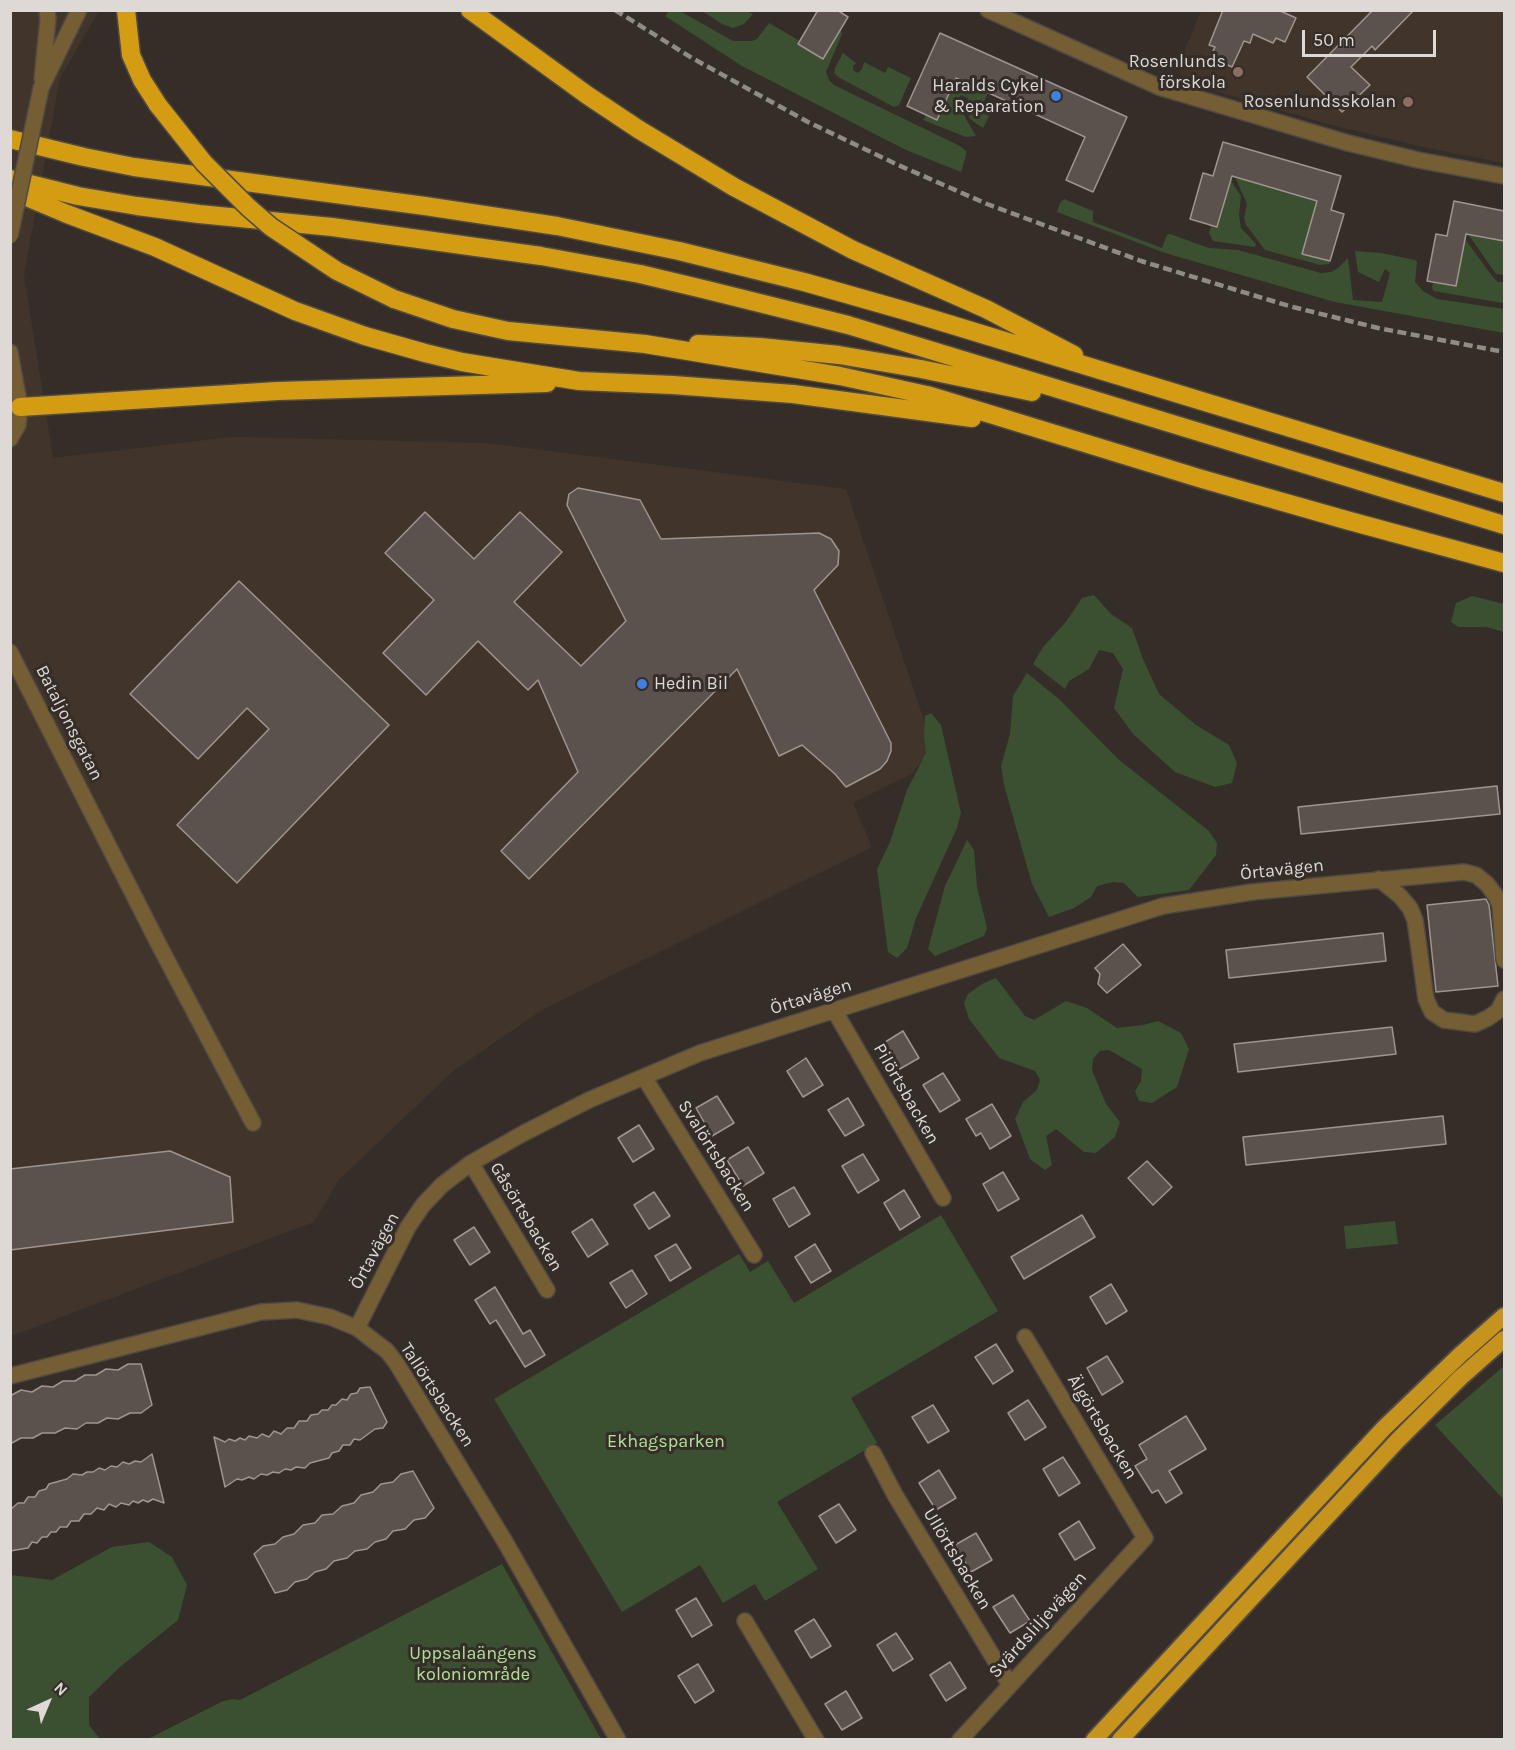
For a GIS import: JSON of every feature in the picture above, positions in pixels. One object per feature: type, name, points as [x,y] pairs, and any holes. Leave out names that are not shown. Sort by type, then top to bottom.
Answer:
[{"type":"highway","points":[[126,10],[131,55],[142,80],[158,105],[204,163],[248,207],[272,227],[337,271],[394,299],[453,319],[508,331],[645,344],[888,385],[1202,479],[1504,563]]},
{"type":"highway","points":[[470,10],[587,96],[734,188],[853,250],[986,309],[1117,377]]},
{"type":"highway","points":[[10,139],[134,167],[436,207],[557,226],[668,249],[804,282],[906,311],[1504,493]]},
{"type":"highway","points":[[10,179],[78,196],[137,206],[332,227],[481,247],[640,274],[848,325],[1504,525]]},
{"type":"highway","points":[[10,190],[154,247],[295,311],[365,336],[462,362],[579,381]]},
{"type":"highway","points":[[645,344],[728,344],[839,355],[921,369],[1130,412]]},
{"type":"highway","points":[[20,407],[278,391],[520,385],[579,381],[794,394],[1024,425]]},
{"type":"highway","points":[[1094,1740],[1384,1428],[1504,1316]]},
{"type":"highway","points":[[1120,1740],[1363,1476],[1445,1392],[1501,1342]]},
{"type":"street","points":[[10,236],[41,88],[47,10]]},
{"type":"street","points":[[72,10],[72,29]]},
{"type":"street","points":[[41,88],[72,29],[79,10]]},
{"type":"street","points":[[988,10],[1159,87],[1348,143],[1418,160],[1504,176]]},
{"type":"street","points":[[10,352],[20,407],[18,425],[10,439]]},
{"type":"street","name":"Bataljonsgatan","points":[[10,652],[93,811],[159,945],[253,1123]]},
{"type":"street","name":"Örtavägen","points":[[357,1328],[394,1252],[423,1205],[442,1185],[471,1163],[579,1104],[700,1053],[834,1010],[1163,906],[1252,892],[1464,872],[1476,875],[1496,896],[1500,905],[1504,960]]},
{"type":"street","points":[[1379,879],[1400,896],[1410,908],[1415,920],[1426,999],[1432,1012],[1444,1020],[1474,1024],[1498,1011],[1504,999]]},
{"type":"street","name":"Pilörtsbacken","points":[[834,1010],[943,1198]]},
{"type":"street","name":"Svalörtsbacken","points":[[644,1077],[754,1255]]},
{"type":"street","name":"Gåsörtsbacken","points":[[471,1163],[547,1290]]},
{"type":"street","name":"Tallörtsbacken","points":[[10,1376],[261,1312],[297,1310],[330,1317],[357,1328],[387,1352],[397,1364],[504,1540],[618,1740]]},
{"type":"street","name":"Älgörtsbacken","points":[[1025,1337],[1145,1538]]},
{"type":"street","name":"Ullörtsbacken","points":[[873,1453],[895,1495],[1010,1685]]},
{"type":"street","name":"Svärdsliljevägen","points":[[960,1740],[1145,1538]]},
{"type":"street","points":[[745,1621],[816,1740]]},
{"type":"shaded area","points":[[11,11],[99,11],[60,78],[24,275],[53,458],[232,437],[487,443],[846,489],[928,732],[929,747],[924,759],[911,774],[853,803],[872,847],[542,1010],[453,1071],[339,1180],[314,1222],[11,1336]]},
{"type":"shaded area","name":"Rosenlundsskolan","points":[[1201,11],[1504,11],[1504,163],[1423,147],[1332,125],[1184,82],[1178,66]]},
{"type":"green space","points":[[669,11],[680,11],[733,41],[757,39],[769,23],[800,41],[798,45],[823,59],[841,30],[842,34],[826,72],[829,80],[834,85],[960,146],[966,151],[961,172],[906,150],[742,66],[665,16]]},
{"type":"green space","points":[[702,11],[747,11],[753,14],[744,24],[733,28]]},
{"type":"green space","points":[[843,53],[856,63],[853,70],[858,73],[864,62],[885,73],[888,67],[911,78],[899,105],[894,107],[838,77],[834,73],[835,68]]},
{"type":"green space","points":[[956,78],[988,93],[979,111],[989,116],[983,128],[970,119],[967,107],[968,98],[961,95],[957,100],[958,106],[976,136],[966,137],[923,120],[926,115],[936,120]]},
{"type":"green space","points":[[1235,177],[1319,201],[1303,253],[1330,261],[1329,264],[1320,265],[1265,250],[1246,225],[1244,218],[1247,204]]},
{"type":"green space","points":[[1231,181],[1241,196],[1239,215],[1241,228],[1256,244],[1255,247],[1213,241],[1209,233],[1211,225],[1218,227]]},
{"type":"green space","points":[[1064,199],[1093,211],[1093,222],[1162,248],[1167,235],[1170,234],[1209,248],[1238,250],[1321,273],[1331,272],[1348,258],[1353,300],[1382,302],[1390,273],[1385,269],[1379,282],[1358,272],[1355,251],[1381,253],[1415,260],[1417,262],[1415,282],[1423,291],[1437,299],[1504,309],[1504,333],[1335,302],[1165,253],[1057,212]]},
{"type":"green space","points":[[1468,234],[1504,241],[1504,275],[1496,274]]},
{"type":"green space","points":[[1465,239],[1492,276],[1498,282],[1504,282],[1503,303],[1434,291],[1432,288],[1433,282]]},
{"type":"green space","points":[[1094,595],[1111,614],[1132,628],[1159,694],[1196,725],[1229,745],[1237,763],[1232,783],[1215,787],[1175,772],[1133,734],[1114,708],[1123,669],[1113,653],[1099,650],[1089,669],[1069,681],[1065,689],[1033,664],[1043,647],[1065,623],[1082,598]]},
{"type":"green space","points":[[1472,596],[1504,604],[1504,632],[1486,627],[1458,627],[1451,622],[1456,603]]},
{"type":"green space","points":[[1027,673],[1060,700],[1118,759],[1209,831],[1217,843],[1216,855],[1189,890],[1138,897],[1124,883],[1113,882],[1097,886],[1091,897],[1074,908],[1049,917],[1032,884],[1004,785],[1001,766],[1010,734],[1013,696]]},
{"type":"green space","points":[[931,713],[941,725],[961,813],[957,828],[916,918],[907,948],[897,958],[888,952],[877,869],[890,842],[907,790],[926,753],[925,716]]},
{"type":"green space","points":[[967,840],[974,850],[977,887],[987,928],[984,936],[935,956],[928,949],[945,886]]},
{"type":"green space","points":[[996,978],[1025,1016],[1034,1020],[1066,1001],[1087,1008],[1117,1028],[1158,1021],[1181,1033],[1189,1049],[1177,1087],[1152,1103],[1139,1101],[1135,1091],[1141,1081],[1142,1069],[1109,1050],[1100,1051],[1093,1059],[1092,1070],[1106,1104],[1120,1122],[1115,1137],[1096,1153],[1084,1152],[1056,1129],[1046,1136],[1052,1165],[1045,1170],[1030,1159],[1015,1119],[1023,1102],[1037,1090],[1040,1080],[1035,1071],[999,1058],[969,1019],[964,1003],[968,994]]},
{"type":"green space","name":"Ekhagsparken","points":[[941,1215],[998,1311],[851,1398],[877,1443],[777,1502],[818,1569],[765,1601],[755,1584],[723,1603],[700,1565],[622,1612],[494,1399],[739,1254],[750,1272],[768,1261],[794,1303]]},
{"type":"green space","points":[[1395,1221],[1398,1244],[1346,1249],[1344,1226]]},
{"type":"green space","points":[[1504,1366],[1504,1500],[1435,1425]]},
{"type":"green space","points":[[149,1542],[172,1557],[187,1585],[178,1620],[120,1667],[89,1697],[89,1725],[100,1739],[11,1739],[11,1575],[52,1580],[112,1547]]},
{"type":"green space","name":"Uppsalaängens koloniområde","points":[[502,1564],[601,1739],[148,1739],[223,1701],[240,1700]]},
{"type":"building","points":[[818,10],[837,10],[848,17],[823,59],[798,44]]},
{"type":"building","points":[[1223,10],[1278,10],[1296,18],[1285,42],[1276,38],[1273,43],[1253,34],[1250,43],[1244,41],[1232,67],[1210,57],[1215,47],[1209,45]]},
{"type":"building","points":[[1373,10],[1414,10],[1375,50],[1372,46],[1351,67],[1370,85],[1342,112],[1307,77]]},
{"type":"building","points":[[940,33],[1127,117],[1093,192],[1066,180],[1085,137],[956,78],[937,120],[907,106]]},
{"type":"building","points":[[1223,142],[1341,176],[1331,210],[1344,214],[1330,261],[1302,254],[1317,201],[1232,176],[1217,227],[1190,219],[1203,173],[1213,176]]},
{"type":"building","points":[[1454,201],[1504,211],[1504,241],[1466,234],[1456,286],[1427,281],[1436,234],[1447,236]]},
{"type":"building","name":"Hedin Bil","points":[[578,488],[640,500],[661,539],[819,533],[831,539],[839,551],[838,565],[814,590],[891,743],[887,761],[880,769],[846,787],[835,774],[802,745],[779,756],[737,669],[529,879],[501,851],[578,772],[538,680],[528,690],[478,641],[426,695],[383,653],[434,600],[385,553],[425,512],[474,559],[520,512],[562,552],[514,602],[581,666],[626,621],[567,505],[569,494]]},
{"type":"building","points":[[239,581],[389,725],[237,883],[177,825],[269,729],[247,708],[198,759],[130,694]]},
{"type":"building","points":[[1497,786],[1500,814],[1301,834],[1298,807]]},
{"type":"building","points":[[1486,899],[1489,905],[1498,986],[1436,992],[1427,905]]},
{"type":"building","points":[[1383,933],[1386,961],[1229,978],[1226,950]]},
{"type":"building","points":[[1123,944],[1141,965],[1107,993],[1098,984],[1100,974],[1095,968]]},
{"type":"building","points":[[1392,1027],[1396,1054],[1238,1072],[1234,1044]]},
{"type":"building","points":[[903,1031],[919,1058],[898,1070],[882,1044]]},
{"type":"building","points":[[806,1058],[823,1085],[803,1097],[787,1071]]},
{"type":"building","points":[[943,1073],[960,1100],[940,1112],[923,1085]]},
{"type":"building","points":[[717,1096],[734,1123],[712,1136],[696,1108]]},
{"type":"building","points":[[848,1098],[864,1125],[845,1136],[828,1110]]},
{"type":"building","points":[[992,1104],[1011,1136],[990,1149],[981,1133],[976,1136],[966,1119]]},
{"type":"building","points":[[1443,1116],[1446,1144],[1246,1165],[1243,1137]]},
{"type":"building","points":[[639,1125],[654,1149],[633,1162],[618,1138]]},
{"type":"building","points":[[748,1147],[764,1173],[743,1186],[727,1160]]},
{"type":"building","points":[[170,1151],[230,1177],[233,1222],[10,1250],[10,1169]]},
{"type":"building","points":[[863,1154],[879,1180],[858,1193],[842,1166]]},
{"type":"building","points":[[1147,1161],[1172,1187],[1153,1205],[1128,1178]]},
{"type":"building","points":[[1003,1172],[1019,1199],[998,1211],[983,1184]]},
{"type":"building","points":[[794,1187],[810,1214],[789,1227],[773,1199]]},
{"type":"building","points":[[904,1190],[920,1217],[900,1230],[884,1203]]},
{"type":"building","points":[[654,1192],[670,1216],[649,1229],[634,1205]]},
{"type":"building","points":[[1082,1215],[1095,1237],[1024,1279],[1011,1257]]},
{"type":"building","points":[[592,1219],[608,1244],[588,1257],[572,1232]]},
{"type":"building","points":[[474,1227],[490,1252],[470,1265],[454,1240]]},
{"type":"building","points":[[676,1244],[691,1268],[670,1281],[655,1256]]},
{"type":"building","points":[[815,1244],[831,1271],[811,1283],[795,1257]]},
{"type":"building","points":[[632,1270],[647,1294],[626,1308],[610,1283]]},
{"type":"building","points":[[1111,1284],[1127,1311],[1106,1324],[1090,1297]]},
{"type":"building","points":[[495,1287],[523,1334],[530,1330],[545,1355],[525,1367],[496,1320],[490,1324],[475,1300]]},
{"type":"building","points":[[996,1344],[1013,1371],[993,1384],[975,1357]]},
{"type":"building","points":[[1107,1356],[1123,1382],[1102,1395],[1087,1368]]},
{"type":"building","points":[[128,1364],[141,1364],[152,1405],[141,1413],[130,1413],[118,1419],[107,1418],[98,1423],[86,1423],[77,1429],[65,1428],[55,1433],[42,1433],[33,1438],[21,1438],[10,1444],[10,1396],[21,1390],[32,1392],[42,1386],[53,1387],[63,1381],[75,1381],[85,1375],[96,1375],[106,1369],[118,1370]]},
{"type":"building","points":[[370,1387],[387,1422],[383,1428],[375,1429],[360,1440],[354,1439],[350,1445],[343,1445],[329,1458],[310,1463],[305,1468],[296,1467],[279,1473],[261,1474],[254,1479],[249,1477],[242,1480],[237,1479],[225,1487],[214,1437],[225,1442],[229,1439],[245,1440],[249,1436],[257,1438],[262,1434],[269,1437],[274,1431],[281,1434],[287,1428],[294,1428],[299,1421],[307,1421],[311,1415],[328,1410],[342,1399],[347,1400],[360,1388]]},
{"type":"building","points":[[1028,1400],[1046,1427],[1025,1440],[1008,1413]]},
{"type":"building","points":[[933,1405],[949,1431],[928,1443],[912,1417]]},
{"type":"building","points":[[1186,1416],[1206,1449],[1169,1471],[1182,1493],[1166,1503],[1158,1490],[1152,1493],[1135,1466],[1147,1459],[1139,1445]]},
{"type":"building","points":[[152,1454],[164,1503],[153,1499],[138,1503],[133,1501],[129,1505],[121,1503],[116,1507],[109,1504],[104,1510],[97,1508],[91,1514],[84,1514],[79,1521],[71,1521],[67,1527],[60,1527],[47,1537],[42,1537],[37,1543],[32,1542],[28,1548],[10,1551],[10,1510],[18,1503],[24,1503],[28,1497],[35,1497],[49,1484],[67,1479],[73,1474],[82,1475],[99,1468],[105,1470],[111,1466],[117,1467],[123,1462],[129,1464],[135,1461],[141,1462]]},
{"type":"building","points":[[1063,1457],[1080,1483],[1059,1496],[1043,1469]]},
{"type":"building","points":[[939,1470],[956,1498],[936,1510],[919,1483]]},
{"type":"building","points":[[413,1471],[434,1508],[425,1518],[414,1520],[405,1529],[393,1531],[386,1539],[375,1542],[367,1549],[355,1551],[347,1558],[334,1561],[326,1569],[315,1572],[307,1579],[295,1582],[287,1590],[275,1593],[254,1554],[263,1546],[275,1544],[283,1537],[294,1534],[303,1525],[315,1523],[322,1515],[333,1514],[342,1506],[354,1503],[361,1495],[373,1492],[381,1484],[393,1482],[401,1474]]},
{"type":"building","points":[[839,1504],[856,1530],[836,1543],[819,1516]]},
{"type":"building","points":[[1079,1521],[1095,1548],[1075,1560],[1059,1534]]},
{"type":"building","points":[[976,1533],[992,1560],[971,1572],[955,1545]]},
{"type":"building","points":[[1013,1595],[1030,1621],[1010,1633],[993,1607]]},
{"type":"building","points":[[696,1598],[712,1625],[692,1637],[676,1610]]},
{"type":"building","points":[[814,1619],[831,1646],[811,1658],[795,1631]]},
{"type":"building","points":[[896,1633],[913,1659],[893,1671],[877,1645]]},
{"type":"building","points":[[950,1662],[966,1688],[946,1701],[930,1675]]},
{"type":"building","points":[[698,1664],[714,1691],[695,1703],[678,1676]]},
{"type":"building","points":[[846,1691],[862,1718],[842,1730],[825,1704]]},
{"type":"railway","points":[[615,10],[692,58],[808,122],[987,204],[1141,261],[1289,306],[1378,328],[1504,352]]},
{"type":"place","name":"Rosenlunds förskola","points":[[1238,72]]},
{"type":"place","name":"Haralds Cykel & Reparation","points":[[1056,96]]},
{"type":"place","name":"Rosenlundsskolan","points":[[1408,102]]},
{"type":"place","name":"Hedin Bil","points":[[642,684]]}]
